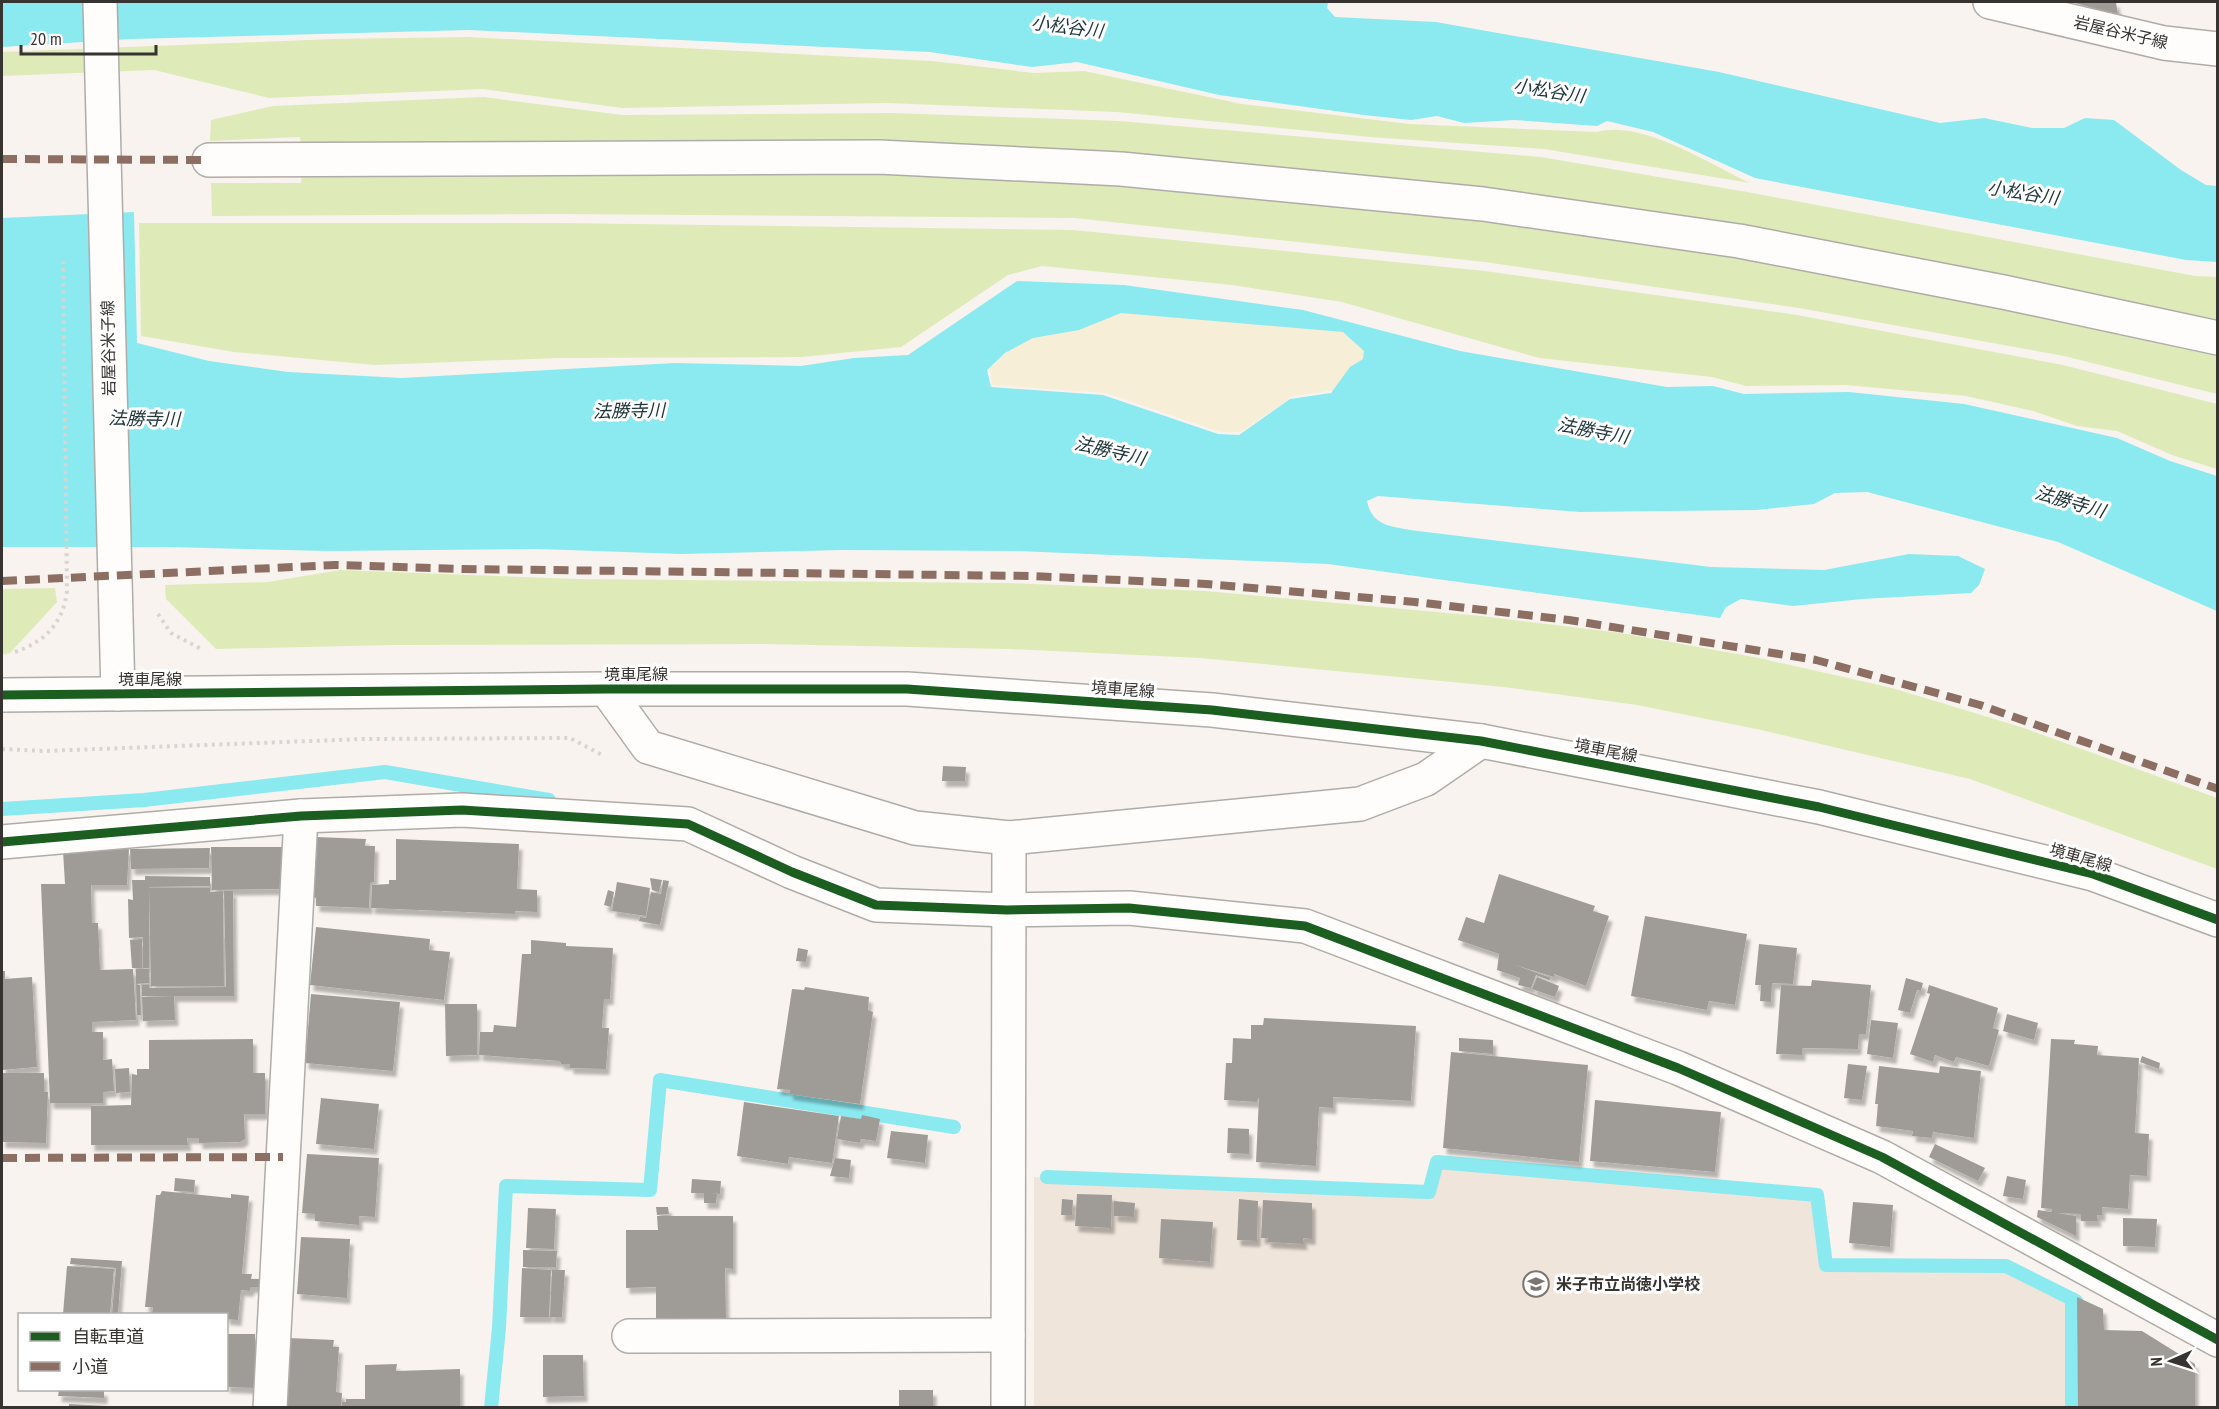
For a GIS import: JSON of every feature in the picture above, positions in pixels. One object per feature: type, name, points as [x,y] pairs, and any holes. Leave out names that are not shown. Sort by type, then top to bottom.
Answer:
[{"type":"street","name":"岩屋谷米子線","points":[[100,2],[118,694]]},
{"type":"street","name":"岩屋谷米子線","points":[[2004,3],[2164,43],[2217,50]]},
{"type":"street","points":[[209,160],[879,157],[1121,169],[1483,204],[1739,241],[2003,292],[2217,338]]},
{"type":"street","points":[[606,688],[648,747],[915,828],[1009,838],[1360,804],[1426,779],[1481,741]]},
{"type":"street","name":"境車尾線","points":[[2,694],[606,688],[907,689],[1212,710],[1481,741],[1819,807],[2093,874],[2217,920]]},
{"type":"street","points":[[2,842],[301,816],[462,810],[688,824],[792,872],[876,905],[1007,910],[1129,908],[1305,926],[1678,1068],[1882,1157],[2217,1340]]},
{"type":"street","points":[[270,1407],[301,816]]},
{"type":"street","points":[[1008,1407],[1007,910],[1009,838]]},
{"type":"street","points":[[629,1335],[1008,1335]]},
{"type":"path","points":[[14,652],[36,643],[53,628],[65,608],[67,591],[63,261]]},
{"type":"path","points":[[158,609],[171,633],[203,650]]},
{"type":"shaded area","name":"米子市立尚徳小学校","points":[[1437,1164],[1815,1196],[1825,1267],[2006,1267],[2070,1301],[2069,1407],[1034,1408],[1034,1177],[1429,1193]]},
{"type":"green space","points":[[467,37],[932,61],[1034,73],[1084,71],[1242,104],[1409,124],[1634,132],[1654,137],[1696,155],[1750,183],[1544,149],[1370,137],[1117,112],[887,103],[622,108],[483,89],[269,98],[154,70],[2,76],[2,52],[334,39]]},
{"type":"green space","points":[[484,97],[622,115],[892,113],[1119,121],[1541,157],[1747,192],[2195,276],[2217,277],[2217,319],[1675,215],[1417,180],[1000,148],[301,147],[300,137],[210,141],[211,120],[273,106]]},
{"type":"green space","points":[[891,167],[1475,218],[1809,269],[2217,352],[2217,394],[2064,356],[1799,308],[1485,262],[1074,218],[557,214],[212,216],[211,183],[301,183],[302,169]]},
{"type":"green space","points":[[139,223],[561,223],[1073,230],[1485,271],[1797,315],[2063,365],[2217,404],[2217,469],[2172,455],[2117,431],[2077,426],[2033,411],[1966,396],[1845,385],[1746,386],[1712,377],[1539,358],[1342,302],[1232,285],[1042,266],[1008,275],[901,347],[802,357],[558,358],[375,365],[234,352],[141,336]]},
{"type":"green space","points":[[340,570],[577,579],[1007,583],[1205,591],[1481,616],[1621,633],[1759,658],[1892,688],[2024,728],[2217,798],[2217,869],[1970,779],[1761,730],[1637,705],[1504,687],[1200,658],[1009,649],[765,644],[392,645],[216,649],[166,599],[165,585],[268,582]]},
{"type":"green space","points":[[55,588],[57,602],[10,653],[2,655],[2,589]]},
{"type":"sand","points":[[1124,311],[1345,329],[1367,348],[1366,357],[1353,365],[1334,390],[1293,396],[1241,432],[1220,432],[1106,393],[992,385],[990,367],[1020,344],[1052,330]]},
{"type":"water","name":"小松谷川","points":[[2,2],[1328,2],[1327,8],[1335,17],[1436,22],[1719,72],[1940,123],[1984,118],[2032,128],[2064,128],[2085,118],[2114,120],[2181,170],[2206,185],[2217,186],[2217,262],[2186,260],[1755,178],[1653,132],[1607,121],[1597,126],[1514,120],[1464,123],[1437,116],[1411,120],[1364,115],[1219,95],[1077,62],[1032,67],[930,52],[469,30],[131,39],[2,47]]},
{"type":"water","name":"法勝寺川","points":[[134,212],[137,343],[209,361],[288,372],[402,378],[675,363],[801,366],[854,358],[908,355],[1017,281],[1124,285],[1303,310],[1460,351],[1667,387],[1713,386],[1744,394],[1849,392],[1964,404],[2117,438],[2170,461],[2217,476],[2217,611],[2058,542],[1867,492],[1835,493],[1814,504],[1757,510],[1580,512],[1378,496],[1367,501],[1369,509],[1377,520],[1402,529],[1711,567],[1824,570],[1909,554],[1958,556],[1985,569],[1979,585],[1971,593],[1862,599],[1793,606],[1741,599],[1726,607],[1720,618],[1328,564],[1018,551],[841,550],[681,554],[539,549],[328,551],[169,547],[2,547],[2,218]],"holes":[[[1121,313],[1343,332],[1364,351],[1363,359],[1350,367],[1331,393],[1290,399],[1239,435],[1218,434],[1103,395],[991,387],[987,370],[1005,353],[1033,338],[1079,330]]]},
{"type":"building","points":[[2071,2],[2116,2],[2118,15]]},
{"type":"building","points":[[943,766],[966,767],[965,781],[942,781]]},
{"type":"building","points":[[316,837],[366,839],[365,846],[375,846],[374,882],[370,883],[369,908],[316,906],[316,898],[313,897]]},
{"type":"building","points":[[396,839],[519,844],[517,889],[537,890],[537,912],[515,911],[515,914],[371,908],[372,885],[389,884],[389,880],[396,880]]},
{"type":"building","points":[[211,847],[284,847],[284,889],[212,890]]},
{"type":"building","points":[[210,848],[209,868],[131,869],[130,849]]},
{"type":"building","points":[[129,849],[127,885],[91,885],[92,923],[98,923],[100,970],[133,969],[136,1020],[92,1022],[92,1032],[103,1032],[103,1060],[112,1059],[114,1091],[103,1092],[103,1103],[50,1103],[41,884],[65,884],[63,851]]},
{"type":"building","points":[[1499,874],[1595,906],[1593,911],[1609,916],[1586,986],[1554,974],[1554,977],[1515,965],[1551,978],[1549,980],[1536,975],[1531,988],[1518,985],[1520,978],[1497,970],[1499,954],[1458,940],[1466,917],[1484,923]]},
{"type":"building","points":[[145,876],[210,877],[210,886],[149,887],[149,968],[143,968],[143,937],[129,938],[128,899],[133,900],[132,880],[145,880]]},
{"type":"building","points":[[650,878],[662,880],[659,892],[652,890]]},
{"type":"building","points":[[663,880],[669,881],[660,925],[639,921],[640,917],[646,918],[651,892],[661,894]]},
{"type":"building","points":[[617,882],[650,888],[646,916],[612,911]]},
{"type":"building","points":[[149,888],[210,888],[210,892],[223,891],[224,986],[151,986]]},
{"type":"building","points":[[608,890],[614,892],[611,907],[604,905]]},
{"type":"building","points":[[224,891],[233,891],[234,996],[142,996],[142,985],[149,985],[149,988],[226,987]]},
{"type":"building","points":[[1645,916],[1747,934],[1735,1005],[1709,1001],[1707,1010],[1631,996]]},
{"type":"building","points":[[316,927],[430,939],[429,950],[450,952],[444,1000],[310,985]]},
{"type":"building","points":[[142,939],[142,968],[132,968],[130,940]]},
{"type":"building","points":[[531,940],[566,943],[566,946],[613,948],[610,999],[604,999],[602,1028],[609,1028],[606,1069],[570,1068],[570,1064],[561,1064],[560,1061],[479,1055],[480,1032],[493,1032],[494,1025],[516,1027],[522,954],[531,954]]},
{"type":"building","points":[[1759,944],[1797,948],[1793,984],[1772,983],[1771,1002],[1760,1001],[1761,985],[1755,985]]},
{"type":"building","points":[[798,948],[808,950],[806,962],[796,961]]},
{"type":"building","points":[[136,969],[149,969],[149,983],[136,984]]},
{"type":"building","points":[[2,971],[5,971],[5,979],[32,977],[37,1067],[2,1070]]},
{"type":"building","points":[[1537,977],[1559,986],[1555,997],[1532,989]]},
{"type":"building","points":[[1906,978],[1923,983],[1921,991],[1917,990],[1910,1013],[1898,1010]]},
{"type":"building","points":[[1812,980],[1871,985],[1866,1034],[1859,1034],[1858,1049],[1802,1048],[1802,1055],[1776,1054],[1781,985],[1811,986]]},
{"type":"building","points":[[136,984],[140,985],[141,1015],[137,1015]]},
{"type":"building","points":[[1929,985],[1998,1008],[1993,1028],[1999,1030],[1989,1066],[1956,1057],[1954,1062],[1935,1055],[1933,1062],[1910,1054],[1930,994],[1927,993]]},
{"type":"building","points":[[805,987],[869,997],[868,1010],[873,1012],[860,1104],[789,1094],[790,1090],[777,1089],[792,989],[804,990]]},
{"type":"building","points":[[311,994],[400,1002],[393,1071],[305,1063]]},
{"type":"building","points":[[174,996],[175,1020],[143,1021],[142,997]]},
{"type":"building","points":[[445,1004],[477,1004],[477,1055],[446,1056]]},
{"type":"building","points":[[2007,1014],[2038,1023],[2034,1040],[2003,1031]]},
{"type":"building","points":[[1264,1018],[1416,1026],[1411,1101],[1333,1097],[1333,1108],[1319,1107],[1316,1166],[1256,1162],[1259,1097],[1257,1102],[1224,1100],[1226,1063],[1232,1063],[1233,1038],[1251,1039],[1251,1025],[1263,1025]]},
{"type":"building","points":[[1871,1020],[1898,1023],[1893,1058],[1867,1054]]},
{"type":"building","points":[[1459,1038],[1493,1040],[1493,1054],[1459,1051]]},
{"type":"building","points":[[253,1039],[253,1073],[265,1073],[265,1114],[244,1114],[245,1139],[240,1142],[199,1143],[199,1138],[187,1138],[188,1145],[91,1145],[91,1106],[131,1105],[132,1074],[137,1075],[137,1069],[149,1069],[149,1040]]},
{"type":"building","points":[[2051,1039],[2075,1040],[2074,1044],[2098,1046],[2097,1055],[2139,1058],[2135,1133],[2149,1134],[2147,1176],[2130,1175],[2128,1209],[2102,1207],[2102,1215],[2097,1215],[2098,1221],[2081,1221],[2081,1214],[2051,1213],[2052,1209],[2041,1208]]},
{"type":"building","points":[[1451,1052],[1588,1065],[1579,1162],[1443,1148]]},
{"type":"building","points":[[2142,1056],[2160,1063],[2159,1069],[2140,1062]]},
{"type":"building","points":[[1848,1064],[1867,1066],[1862,1100],[1844,1098]]},
{"type":"building","points":[[1879,1066],[1939,1073],[1940,1066],[1981,1071],[1974,1138],[1933,1132],[1932,1138],[1912,1136],[1913,1131],[1876,1126],[1878,1104],[1875,1104]]},
{"type":"building","points":[[129,1068],[130,1092],[116,1093],[115,1069]]},
{"type":"building","points":[[2,1073],[44,1073],[44,1092],[48,1092],[46,1143],[2,1142]]},
{"type":"building","points":[[321,1098],[379,1104],[374,1149],[316,1144]]},
{"type":"building","points":[[1595,1100],[1721,1112],[1715,1172],[1590,1161]]},
{"type":"building","points":[[744,1102],[839,1116],[832,1163],[789,1157],[788,1164],[737,1156]]},
{"type":"building","points":[[862,1115],[880,1119],[876,1141],[861,1139],[860,1143],[837,1139],[841,1116],[861,1119]]},
{"type":"building","points":[[1228,1128],[1249,1129],[1249,1154],[1227,1153]]},
{"type":"building","points":[[891,1131],[928,1135],[925,1163],[887,1158]]},
{"type":"building","points":[[1935,1144],[1985,1168],[1978,1181],[1929,1157]]},
{"type":"building","points":[[307,1154],[379,1158],[375,1217],[359,1216],[359,1225],[315,1221],[315,1214],[302,1213]]},
{"type":"building","points":[[835,1158],[851,1160],[849,1178],[830,1176]]},
{"type":"building","points":[[2007,1176],[2026,1180],[2023,1199],[2003,1196]]},
{"type":"building","points":[[175,1178],[195,1180],[194,1192],[174,1191]]},
{"type":"building","points":[[692,1179],[721,1181],[720,1194],[708,1193],[717,1194],[716,1203],[704,1203],[704,1193],[691,1193]]},
{"type":"building","points":[[162,1191],[231,1198],[231,1194],[249,1196],[242,1274],[252,1274],[251,1279],[263,1279],[262,1287],[251,1287],[250,1291],[241,1290],[238,1320],[228,1319],[228,1313],[152,1313],[153,1307],[145,1307],[156,1195],[160,1195]]},
{"type":"building","points":[[1077,1194],[1112,1195],[1111,1228],[1075,1226]]},
{"type":"building","points":[[1062,1199],[1073,1200],[1072,1215],[1061,1215]]},
{"type":"building","points":[[1239,1199],[1258,1201],[1257,1241],[1237,1240]]},
{"type":"building","points":[[1263,1200],[1312,1203],[1312,1239],[1303,1238],[1304,1244],[1267,1242],[1268,1238],[1261,1238]]},
{"type":"building","points":[[1114,1201],[1135,1203],[1134,1217],[1114,1216]]},
{"type":"building","points":[[1853,1202],[1893,1205],[1890,1247],[1849,1243]]},
{"type":"building","points":[[656,1207],[668,1207],[669,1214],[657,1215]]},
{"type":"building","points":[[528,1208],[556,1209],[554,1249],[526,1248]]},
{"type":"building","points":[[2038,1210],[2076,1216],[2076,1236],[2037,1217]]},
{"type":"building","points":[[657,1216],[733,1216],[733,1269],[725,1268],[726,1319],[656,1319],[656,1287],[626,1288],[626,1230],[658,1230]]},
{"type":"building","points":[[2123,1218],[2157,1219],[2155,1247],[2123,1246]]},
{"type":"building","points":[[1161,1219],[1213,1222],[1210,1262],[1159,1258]]},
{"type":"building","points":[[301,1237],[350,1239],[347,1298],[297,1294]]},
{"type":"building","points":[[523,1250],[557,1251],[556,1267],[523,1267]]},
{"type":"building","points":[[71,1258],[122,1261],[118,1313],[112,1313],[116,1268],[70,1264]]},
{"type":"building","points":[[67,1266],[114,1269],[110,1313],[63,1313]]},
{"type":"building","points":[[522,1268],[551,1270],[549,1317],[520,1317]]},
{"type":"building","points":[[552,1270],[565,1270],[562,1317],[550,1317]]},
{"type":"building","points":[[2077,1297],[2103,1309],[2104,1330],[2142,1331],[2195,1364],[2195,1408],[2078,1408]]},
{"type":"building","points":[[228,1334],[255,1334],[255,1388],[228,1387]]},
{"type":"building","points":[[289,1338],[334,1340],[333,1347],[339,1347],[336,1392],[342,1393],[341,1408],[287,1408]]},
{"type":"building","points":[[543,1355],[583,1355],[584,1396],[543,1397]]},
{"type":"building","points":[[397,1364],[396,1371],[460,1369],[460,1408],[342,1408],[342,1402],[346,1402],[346,1399],[365,1399],[365,1365]]},
{"type":"building","points":[[899,1390],[933,1390],[933,1408],[899,1408]]},
{"type":"building","points":[[59,1391],[104,1391],[104,1398],[58,1396]]},
{"type":"building","points":[[69,1404],[107,1406],[107,1408],[69,1408]]},
{"type":"waterway","points":[[2,809],[144,800],[385,772],[549,800]]},
{"type":"waterway","points":[[491,1408],[499,1328],[506,1186],[650,1190],[660,1080],[954,1127]]},
{"type":"waterway","points":[[1047,1177],[1429,1192],[1437,1162],[1817,1195],[1826,1265],[2006,1266],[2076,1301]]},
{"type":"waterway","points":[[2072,1299],[2072,1408]]},
{"type":"marked path","points":[[2,159],[209,160]]},
{"type":"marked path","points":[[2,581],[335,565],[463,569],[1030,576],[1206,584],[1415,602],[1569,620],[1816,660],[1980,705],[2218,789]]},
{"type":"marked path","points":[[2,1158],[283,1157]]},
{"type":"cycle path","points":[[2,695],[606,689],[907,689],[1212,710],[1481,741],[1819,807],[2093,874],[2218,920]]},
{"type":"cycle path","points":[[2,842],[301,816],[462,810],[688,824],[792,872],[876,905],[1007,910],[1129,908],[1305,926],[1678,1068],[1882,1157],[2218,1340]]},
{"type":"place","name":"米子市立尚徳小学校","points":[[1536,1284]]}]
